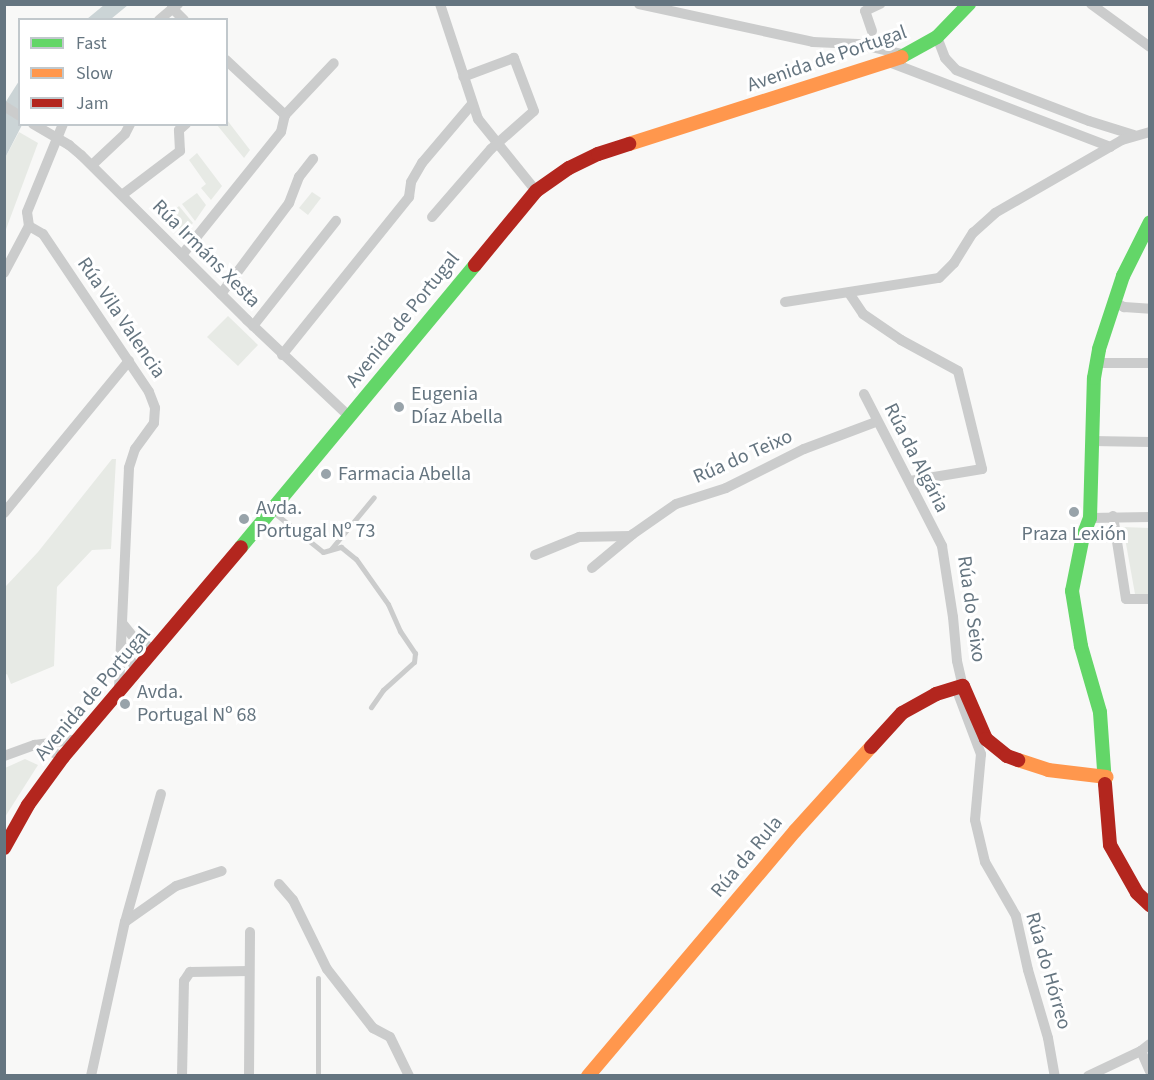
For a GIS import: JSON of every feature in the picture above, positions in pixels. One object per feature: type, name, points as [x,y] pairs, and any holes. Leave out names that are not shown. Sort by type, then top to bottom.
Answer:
[{"type":"street","points":[[440,4],[478,119],[536,190]]},
{"type":"street","points":[[639,4],[813,42],[858,45],[907,55]]},
{"type":"street","points":[[872,31],[865,11],[880,4]]},
{"type":"street","name":"Avenida de Portugal","points":[[4,848],[28,806],[63,757],[272,510],[536,190],[569,168],[597,154],[907,55],[937,37],[969,4]]},
{"type":"street","points":[[1091,4],[1149,47]]},
{"type":"street","points":[[161,18],[175,6]]},
{"type":"street","points":[[937,37],[945,58],[956,70],[1089,121],[1134,135]]},
{"type":"street","points":[[432,217],[499,143],[534,111],[514,58],[464,77]]},
{"type":"street","points":[[228,62],[285,115]]},
{"type":"street","points":[[889,62],[1110,147]]},
{"type":"street","points":[[182,255],[281,132],[285,115],[334,63]]},
{"type":"street","points":[[282,355],[409,197],[411,182],[422,163],[445,133],[472,104]]},
{"type":"street","points":[[4,106],[18,115]]},
{"type":"street","points":[[462,117],[470,115],[478,119]]},
{"type":"street","name":"Rúa Irmáns Xesta","points":[[36,126],[69,145],[92,165],[282,355],[349,416]]},
{"type":"street","points":[[4,273],[29,226],[27,212],[62,126]]},
{"type":"street","points":[[92,165],[125,134],[129,126]]},
{"type":"street","points":[[122,195],[180,151],[179,130],[184,126]]},
{"type":"street","points":[[785,302],[939,278],[954,263],[973,233],[995,213],[1110,147],[1134,135],[1149,132]]},
{"type":"street","points":[[220,294],[290,203],[299,177],[313,159]]},
{"type":"street","points":[[253,326],[336,221]]},
{"type":"street","points":[[1149,222],[1130,258],[1113,301],[1104,327],[1096,363],[1090,518],[1083,536],[1072,591],[1081,646],[1100,712],[1107,777],[1110,845],[1137,893],[1149,905]]},
{"type":"street","name":"Rúa Vila Valencia","points":[[29,226],[43,234],[153,400],[154,423],[135,448],[129,468],[120,688]]},
{"type":"street","points":[[849,292],[863,314],[901,340],[958,371],[982,469],[910,481]]},
{"type":"street","points":[[1113,301],[1124,307],[1149,309]]},
{"type":"street","points":[[4,513],[129,361]]},
{"type":"street","points":[[1096,363],[1149,363]]},
{"type":"street","name":"Rúa da Algária","points":[[864,394],[876,422],[910,481],[938,538]]},
{"type":"street","name":"Rúa do Teixo","points":[[592,568],[630,536],[676,504],[726,488],[804,449],[876,422]]},
{"type":"street","points":[[1092,441],[1149,442]]},
{"type":"street","points":[[1113,516],[1126,599],[1149,600]]},
{"type":"street","points":[[1090,518],[1149,517]]},
{"type":"street","points":[[535,555],[579,537],[630,536]]},
{"type":"street","name":"Rúa do Seixo","points":[[938,538],[942,546],[953,617],[959,687],[977,741]]},
{"type":"street","points":[[122,623],[135,639],[153,649]]},
{"type":"street","points":[[121,644],[136,669]]},
{"type":"street","name":"Rúa do Seixo","points":[[959,687],[986,739],[1007,756],[1048,770],[1107,777]]},
{"type":"street","name":"Rúa da Rula","points":[[588,1076],[795,831],[902,713],[936,694],[959,687]]},
{"type":"street","points":[[4,756],[78,739]]},
{"type":"street","name":"Rúa do Hórreo","points":[[977,741],[981,754],[975,820],[985,862],[1016,916],[1028,970],[1048,1038],[1055,1076]]},
{"type":"street","points":[[40,747],[63,757]]},
{"type":"street","points":[[40,747],[51,774]]},
{"type":"street","points":[[91,1076],[125,922],[161,794]]},
{"type":"street","points":[[125,922],[176,886],[222,871]]},
{"type":"street","points":[[279,884],[293,900],[327,969],[373,1028],[390,1037],[409,1076]]},
{"type":"street","points":[[249,1076],[250,932]]},
{"type":"street","points":[[182,1076],[184,981],[190,972],[249,971]]},
{"type":"street","points":[[1088,1076],[1145,1047],[1149,1071]]},
{"type":"lane","points":[[330,549],[374,497]]},
{"type":"lane","points":[[272,510],[323,552],[341,547],[356,559],[388,604],[400,631],[415,653],[414,662],[383,690],[371,707]]},
{"type":"lane","points":[[318,978],[318,1076]]},
{"type":"shaded area","points":[[104,4],[128,5],[112,18],[88,18]]},
{"type":"shaded area","points":[[18,83],[18,126],[21,126],[5,158],[5,103]]},
{"type":"shaded area","points":[[228,121],[250,150],[244,158],[218,126],[228,126]]},
{"type":"shaded area","points":[[19,132],[38,143],[5,232],[5,158]]},
{"type":"shaded area","points":[[197,153],[222,186],[211,200],[201,188],[206,184],[189,160]]},
{"type":"shaded area","points":[[312,192],[321,198],[308,215],[299,208]]},
{"type":"shaded area","points":[[197,193],[206,205],[195,221],[182,204]]},
{"type":"shaded area","points":[[179,206],[193,223],[184,232],[165,218]]},
{"type":"shaded area","points":[[228,316],[258,345],[238,366],[207,337]]},
{"type":"shaded area","points":[[112,459],[116,459],[111,549],[92,550],[57,587],[54,666],[11,684],[7,674],[5,675],[6,586],[38,552]]},
{"type":"shaded area","points":[[1123,527],[1149,528],[1149,594],[1135,594]]},
{"type":"shaded area","points":[[25,759],[38,765],[5,817],[5,768]]},
{"type":"traffic: fast","points":[[901,57],[937,37],[969,4]]},
{"type":"traffic: fast","points":[[1105,784],[1100,712],[1081,646],[1072,591],[1083,536],[1090,518],[1094,378],[1099,349],[1123,276],[1150,222]]},
{"type":"traffic: fast","points":[[241,547],[475,265]]},
{"type":"traffic: slow","points":[[629,144],[901,57]]},
{"type":"traffic: slow","points":[[588,1076],[795,831],[871,747]]},
{"type":"traffic: slow","points":[[1018,760],[1048,770],[1107,777]]},
{"type":"traffic: jam","points":[[475,265],[536,191],[569,168],[598,154],[629,144]]},
{"type":"traffic: jam","points":[[4,848],[28,805],[63,757],[241,547]]},
{"type":"traffic: jam","points":[[871,747],[902,713],[936,694],[963,686],[986,739],[1007,756],[1018,760]]},
{"type":"traffic: jam","points":[[1105,784],[1110,845],[1137,893],[1150,905]]},
{"type":"place","name":"Eugenia Díaz Abella","points":[[399,407]]},
{"type":"place","name":"Farmacia Abella","points":[[326,474]]},
{"type":"place","name":"Praza Lexión","points":[[1074,512]]},
{"type":"place","name":"Avda. Portugal Nº 73","points":[[244,519]]},
{"type":"place","name":"Avda. Portugal Nº 68","points":[[125,704]]}]
